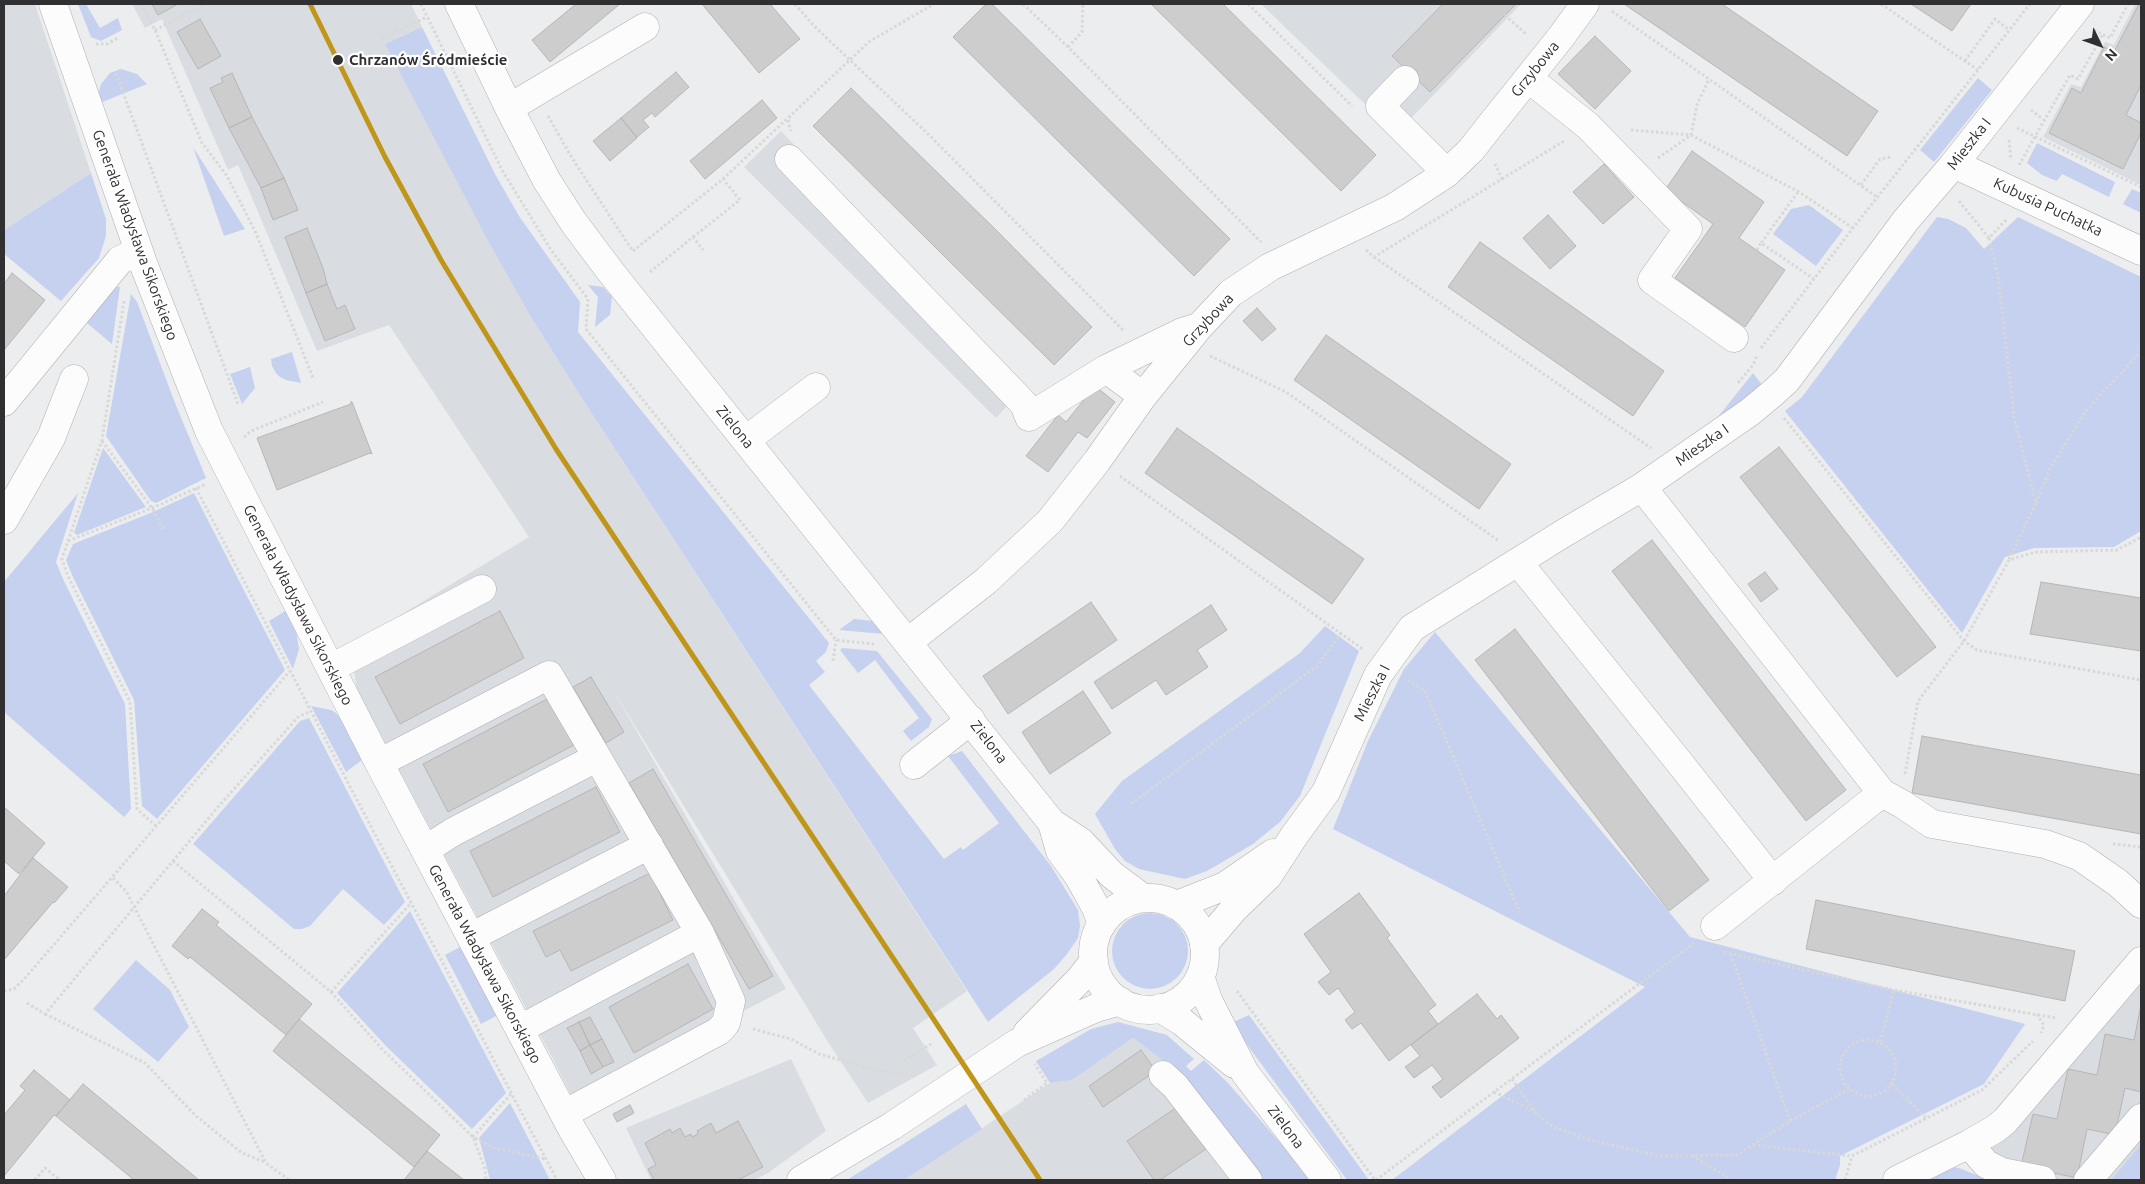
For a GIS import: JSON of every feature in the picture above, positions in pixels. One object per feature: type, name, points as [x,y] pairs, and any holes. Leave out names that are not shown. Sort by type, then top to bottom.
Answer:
[{"type":"street","name":"Generała Władysława Sikorskiego","points":[[53,4],[139,251],[188,383],[209,431],[379,763],[564,1114],[602,1180]]},
{"type":"street","name":"Zielona","points":[[459,4],[508,108],[547,181],[574,223],[620,284],[1052,823],[1081,842],[1112,875],[1143,898]]},
{"type":"street","name":"Grzybowa","points":[[908,642],[986,581],[1050,521],[1097,461],[1143,396],[1199,327],[1232,293],[1270,267],[1395,207],[1447,173],[1471,150],[1528,78],[1597,6]]},
{"type":"street","name":"Mieszka I","points":[[1204,944],[1228,914],[1268,876],[1326,792],[1378,675],[1412,628],[1512,554],[1642,487],[1750,412],[1787,380],[1906,220],[2084,16]]},
{"type":"street","points":[[508,108],[645,27]]},
{"type":"street","points":[[1528,78],[1588,126],[1688,229],[1652,280],[1734,338]]},
{"type":"street","points":[[1405,80],[1380,106],[1447,173]]},
{"type":"street","points":[[789,159],[1024,404],[1029,417],[1106,369],[1182,332],[1199,327]]},
{"type":"street","name":"Kubusia Puchatka","points":[[1954,164],[2141,251]]},
{"type":"street","points":[[4,402],[120,260],[139,251]]},
{"type":"street","points":[[1106,369],[1143,396]]},
{"type":"street","points":[[4,520],[51,438],[74,380]]},
{"type":"street","points":[[746,440],[816,387]]},
{"type":"street","points":[[1642,487],[1882,793],[1932,824],[2045,844],[2079,856],[2118,883],[2141,904]]},
{"type":"street","points":[[1512,554],[1680,762],[1773,881]]},
{"type":"street","points":[[331,668],[482,589]]},
{"type":"street","points":[[379,763],[549,675],[700,933],[731,1001],[726,1023],[719,1031],[564,1114]]},
{"type":"street","points":[[914,765],[971,720]]},
{"type":"street","points":[[425,850],[452,832],[596,758]]},
{"type":"street","points":[[1712,942],[1773,881],[1882,793]]},
{"type":"street","name":"Zielona","points":[[1052,823],[1060,851],[1079,877],[1096,908],[1102,924]]},
{"type":"street","name":"Mieszka I","points":[[1177,905],[1225,886],[1265,859],[1294,836]]},
{"type":"street","points":[[471,937],[649,845]]},
{"type":"street","points":[[1143,898],[1161,899],[1177,905],[1195,922],[1204,944],[1205,957],[1200,976],[1187,995],[1174,1003],[1160,1008],[1143,1009],[1120,1001],[1105,988],[1100,980],[1094,961],[1094,942],[1102,924],[1116,909],[1124,904],[1143,898]]},
{"type":"street","points":[[520,1029],[700,933]]},
{"type":"street","points":[[1024,1050],[1094,961]]},
{"type":"street","points":[[1897,1180],[1969,1144],[2005,1121],[2088,1026],[2141,961]]},
{"type":"street","name":"Zielona","points":[[1200,976],[1208,1000],[1245,1073],[1327,1180]]},
{"type":"street","points":[[801,1180],[1096,1008],[1120,1001]]},
{"type":"street","name":"Zielona","points":[[1160,1008],[1188,1027],[1245,1073]]},
{"type":"street","points":[[1163,1075],[1175,1086],[1248,1180]]},
{"type":"street","points":[[2088,1180],[2141,1118]]},
{"type":"street","points":[[1969,1144],[1986,1164],[2002,1172],[2042,1180]]},
{"type":"path","points":[[141,4],[156,30],[202,143],[228,176],[256,233],[312,378]]},
{"type":"path","points":[[156,30],[205,4]]},
{"type":"path","points":[[421,4],[502,170],[546,242],[588,299],[586,329],[836,640],[882,645]]},
{"type":"path","points":[[796,4],[814,26],[927,133],[1124,331]]},
{"type":"path","points":[[633,251],[722,179],[870,41],[934,4]]},
{"type":"path","points":[[1023,4],[1068,46],[1263,244]]},
{"type":"path","points":[[1068,46],[1082,32],[1082,4]]},
{"type":"path","points":[[1248,4],[1354,108]]},
{"type":"path","points":[[1881,4],[1978,70]]},
{"type":"path","points":[[1735,387],[1753,365],[1760,350],[1853,228],[2030,4]]},
{"type":"path","points":[[2084,16],[2110,38],[2128,4]]},
{"type":"path","points":[[1597,6],[1709,79],[1877,197]]},
{"type":"path","points":[[1505,14],[1529,38],[1533,33]]},
{"type":"path","points":[[382,38],[427,16]]},
{"type":"path","points":[[1965,61],[1995,19],[2010,30]]},
{"type":"path","points":[[2017,168],[2070,75],[2078,79],[2103,34]]},
{"type":"path","points":[[116,73],[238,404]]},
{"type":"path","points":[[1635,174],[1691,135],[1697,105],[1709,79]]},
{"type":"path","points":[[534,93],[572,158],[638,258]]},
{"type":"path","points":[[2025,107],[2044,120]]},
{"type":"path","points":[[2010,125],[2141,188]]},
{"type":"path","points":[[1374,257],[1588,126]]},
{"type":"path","points":[[1629,130],[1691,135],[1798,192],[1853,228]]},
{"type":"path","points":[[1861,185],[1880,158],[1891,157]]},
{"type":"path","points":[[1493,159],[1502,179]]},
{"type":"path","points":[[650,272],[740,200],[722,179]]},
{"type":"path","points":[[1757,250],[1798,192]]},
{"type":"path","points":[[1958,198],[1989,238],[1998,275],[2014,417],[2036,503]]},
{"type":"path","points":[[1989,238],[2012,214]]},
{"type":"path","points":[[693,237],[704,250]]},
{"type":"path","points":[[1761,243],[1814,279]]},
{"type":"path","points":[[1362,247],[1659,454]]},
{"type":"path","points":[[644,265],[656,280]]},
{"type":"path","points":[[125,294],[102,440],[62,559],[68,576],[130,702],[137,809],[156,826]]},
{"type":"path","points":[[1906,779],[1904,772],[1918,701],[1964,641],[2009,560],[2050,469],[2084,414],[2141,351]]},
{"type":"path","points":[[1205,353],[1286,392],[1512,554]]},
{"type":"path","points":[[1779,412],[1964,641],[1977,650],[2141,680]]},
{"type":"path","points":[[102,440],[152,508],[163,529]]},
{"type":"path","points":[[1114,472],[1366,652],[1371,644]]},
{"type":"path","points":[[68,541],[152,508],[214,480]]},
{"type":"path","points":[[196,488],[311,712],[557,1180]]},
{"type":"path","points":[[2009,560],[2035,552],[2116,550],[2141,537]]},
{"type":"path","points":[[1131,804],[1317,666],[1341,633]]},
{"type":"path","points":[[833,661],[836,640]]},
{"type":"path","points":[[4,991],[14,989],[26,977],[290,671]]},
{"type":"path","points":[[1404,677],[1425,691],[1520,913]]},
{"type":"path","points":[[44,1014],[218,807],[298,717],[311,712]]},
{"type":"path","points":[[173,860],[331,992],[383,1050],[473,1137],[494,1148],[546,1160]]},
{"type":"path","points":[[113,878],[126,891],[266,1162]]},
{"type":"path","points":[[331,992],[411,903]]},
{"type":"path","points":[[1235,988],[1376,1180],[1692,945],[1712,942],[1730,954],[1894,990],[2036,1013],[2088,1026]]},
{"type":"path","points":[[1730,954],[1790,1121]]},
{"type":"path","points":[[1880,1042],[1894,990]]},
{"type":"path","points":[[27,1003],[44,1014],[145,1063],[196,1116],[242,1153],[266,1162],[289,1180]]},
{"type":"path","points":[[2036,1013],[2044,1025],[2041,1034]]},
{"type":"path","points":[[726,1023],[791,1039],[819,1054],[876,1070],[920,1077]]},
{"type":"path","points":[[1871,1040],[1880,1042],[1893,1055],[1896,1064],[1892,1084],[1876,1094],[1867,1096],[1857,1094],[1843,1082],[1840,1074],[1842,1056],[1854,1043],[1871,1040]]},
{"type":"path","points":[[1753,1145],[1852,1156],[1982,1090],[2034,1040]]},
{"type":"path","points":[[904,1061],[931,1044]]},
{"type":"path","points":[[1024,1050],[1047,1083],[1024,1100]]},
{"type":"path","points":[[1512,1079],[1536,1113]]},
{"type":"path","points":[[1892,1084],[1927,1119]]},
{"type":"path","points":[[1494,1092],[1536,1113],[1553,1127],[1590,1140],[1659,1156],[1737,1155],[1790,1121],[1849,1089]]},
{"type":"path","points":[[473,1137],[511,1094]]},
{"type":"path","points":[[473,1137],[485,1169],[486,1180]]},
{"type":"path","points":[[1691,1155],[1732,1180]]},
{"type":"path","points":[[1845,1180],[1852,1156]]},
{"type":"path","points":[[35,1180],[45,1168],[60,1180]]},
{"type":"shaded area","points":[[4,4],[35,4],[91,173],[4,230]]},
{"type":"shaded area","points":[[78,4],[86,4],[100,28],[118,18],[122,30],[101,41],[91,37]]},
{"type":"shaded area","points":[[132,4],[411,4],[422,27],[385,44],[531,317],[967,991],[913,1028],[937,1065],[868,1103],[828,1042],[610,685],[786,989],[573,1099],[357,691],[354,671],[343,650],[529,537],[389,325],[317,351],[238,165],[228,170],[162,19],[145,28]]},
{"type":"shaded area","points":[[1261,4],[1521,4],[1396,134]]},
{"type":"shaded area","points":[[2135,4],[2141,4],[2141,185],[2043,137],[2071,84],[2081,87],[2105,42],[2114,45]]},
{"type":"shaded area","points":[[422,27],[495,174],[519,216],[580,302],[578,332],[829,643],[826,652],[816,661],[825,672],[809,685],[944,859],[961,847],[963,850],[999,823],[948,756],[962,751],[1051,866],[1078,910],[1080,926],[1078,938],[1067,954],[1054,969],[988,1022],[583,400],[531,317],[486,237],[385,44]]},
{"type":"shaded area","points":[[121,69],[137,74],[147,84],[100,103],[99,92],[101,84],[110,73]]},
{"type":"shaded area","points":[[1978,78],[1992,90],[1934,162],[1920,150]]},
{"type":"shaded area","points":[[781,131],[1024,388],[996,418],[744,167]]},
{"type":"shaded area","points":[[2037,143],[2115,182],[2109,197],[2062,174],[2057,181],[2042,175],[2027,163]]},
{"type":"shaded area","points":[[193,147],[245,229],[224,236]]},
{"type":"shaded area","points":[[91,173],[106,219],[106,236],[99,258],[61,301],[4,254],[4,230]]},
{"type":"shaded area","points":[[2132,189],[2141,193],[2141,213],[2123,204]]},
{"type":"shaded area","points":[[1809,205],[1843,230],[1816,266],[1773,234],[1791,209]]},
{"type":"shaded area","points":[[1937,217],[1948,219],[1966,228],[1984,249],[2018,217],[2141,277],[2141,531],[2114,547],[2034,548],[2005,557],[1962,633],[1785,411],[1802,397]]},
{"type":"shaded area","points":[[108,285],[120,287],[112,344],[81,318]]},
{"type":"shaded area","points":[[588,285],[603,287],[612,297],[610,315],[595,327],[598,297]]},
{"type":"shaded area","points":[[131,294],[137,302],[206,478],[156,503],[151,501],[106,436]]},
{"type":"shaded area","points":[[292,352],[301,383],[280,377],[272,366],[271,359]]},
{"type":"shaded area","points":[[250,367],[255,388],[242,404],[230,374]]},
{"type":"shaded area","points":[[1753,373],[1762,385],[1710,427]]},
{"type":"shaded area","points":[[103,448],[146,507],[77,535],[74,533]]},
{"type":"shaded area","points":[[78,493],[56,562],[125,704],[131,809],[124,817],[4,712],[4,582]]},
{"type":"shaded area","points":[[194,493],[285,670],[157,819],[142,806],[134,700],[66,560],[73,544],[153,512]]},
{"type":"shaded area","points":[[287,610],[296,630],[299,649],[293,669],[269,621]]},
{"type":"shaded area","points":[[854,619],[872,621],[883,634],[839,630]]},
{"type":"shaded area","points":[[1325,626],[1359,651],[1300,796],[1280,822],[1253,844],[1207,871],[1185,879],[1139,869],[1125,861],[1115,849],[1095,814],[1122,781],[1300,653]]},
{"type":"shaded area","points":[[1435,632],[1690,937],[2025,1024],[1984,1084],[1840,1156],[1840,1165],[1835,1180],[1392,1180],[1645,987],[1333,829],[1368,741],[1404,669]]},
{"type":"shaded area","points":[[842,648],[877,651],[932,719],[929,727],[911,741],[903,731],[919,718],[875,660],[858,673],[840,650]]},
{"type":"shaded area","points":[[311,706],[331,710],[336,713],[342,720],[363,759],[346,772]]},
{"type":"shaded area","points":[[309,718],[405,902],[384,925],[343,889],[310,926],[294,929],[193,844],[300,721]]},
{"type":"shaded area","points":[[410,911],[506,1093],[472,1129],[386,1046],[337,993]]},
{"type":"shaded area","points":[[1150,913],[1164,916],[1177,924],[1185,937],[1188,951],[1185,965],[1177,978],[1164,986],[1150,989],[1136,986],[1123,978],[1115,965],[1112,951],[1115,937],[1123,924],[1136,916]]},
{"type":"shaded area","points":[[462,946],[498,1015],[481,1024],[445,955]]},
{"type":"shaded area","points":[[136,960],[170,990],[189,1027],[158,1062],[93,1009]]},
{"type":"shaded area","points":[[2141,975],[2141,1144],[2111,1180],[1987,1180],[1965,1155]]},
{"type":"shaded area","points":[[1249,1015],[1369,1180],[1347,1180],[1231,1023]]},
{"type":"shaded area","points":[[1118,1022],[1167,1035],[1194,1059],[1186,1066],[1191,1071],[1204,1060],[1227,1082],[1289,1153],[1309,1180],[1257,1180],[1170,1066],[1133,1038],[1072,1080],[1050,1083],[1036,1061],[1091,1029]]},
{"type":"shaded area","points":[[1133,1038],[1170,1066],[1246,1180],[904,1180],[1050,1083],[1072,1080]]},
{"type":"shaded area","points":[[791,1059],[826,1131],[768,1173],[754,1180],[651,1180],[626,1128]]},
{"type":"shaded area","points":[[510,1103],[550,1180],[490,1180],[479,1138]]},
{"type":"shaded area","points":[[966,1104],[982,1129],[904,1180],[847,1180]]},
{"type":"shaded area","points":[[2141,1144],[2141,1180],[2111,1180]]},
{"type":"shaded area","points":[[1952,1167],[1959,1168],[1988,1180],[1924,1180]]},
{"type":"building","points":[[152,4],[178,4],[158,15]]},
{"type":"building","points":[[576,4],[620,4],[550,62],[532,40]]},
{"type":"building","points":[[702,4],[770,4],[800,39],[759,73]]},
{"type":"building","points":[[986,4],[992,4],[1230,239],[1194,276],[953,37]]},
{"type":"building","points":[[1151,4],[1223,4],[1376,155],[1341,191]]},
{"type":"building","points":[[1443,4],[1516,4],[1430,92],[1392,56]]},
{"type":"building","points":[[1624,4],[1722,4],[1878,111],[1847,156]]},
{"type":"building","points":[[1911,4],[1971,4],[1952,31]]},
{"type":"building","points":[[2139,4],[2141,6],[2141,85],[2126,115],[2141,123],[2141,133],[2123,169],[2049,133],[2072,88],[2081,93],[2104,47],[2114,52]]},
{"type":"building","points":[[200,19],[221,56],[198,69],[177,32]]},
{"type":"building","points":[[1595,36],[1631,71],[1595,109],[1558,74]]},
{"type":"building","points":[[676,72],[689,87],[655,117],[652,113],[643,120],[649,127],[637,137],[621,118]]},
{"type":"building","points":[[232,73],[252,117],[229,128],[210,88],[223,82],[221,78]]},
{"type":"building","points":[[851,88],[1092,327],[1054,365],[813,126]]},
{"type":"building","points":[[762,100],[777,118],[705,179],[690,161]]},
{"type":"building","points":[[252,117],[284,178],[261,188],[229,128]]},
{"type":"building","points":[[621,118],[637,138],[610,161],[593,141]]},
{"type":"building","points":[[1692,151],[1764,202],[1739,238],[1785,270],[1745,327],[1675,278],[1713,224],[1665,190]]},
{"type":"building","points":[[1604,164],[1634,197],[1603,224],[1573,192]]},
{"type":"building","points":[[284,178],[298,210],[273,220],[261,188]]},
{"type":"building","points":[[1548,215],[1576,246],[1550,269],[1523,238]]},
{"type":"building","points":[[307,228],[323,268],[327,284],[306,293],[285,237]]},
{"type":"building","points":[[1480,242],[1664,371],[1633,416],[1448,287]]},
{"type":"building","points":[[12,273],[45,300],[4,350],[4,284]]},
{"type":"building","points":[[327,284],[337,309],[345,305],[355,329],[325,341],[306,293]]},
{"type":"building","points":[[1257,308],[1276,329],[1262,341],[1243,321]]},
{"type":"building","points":[[1326,335],[1511,464],[1479,509],[1294,380]]},
{"type":"building","points":[[1095,386],[1115,402],[1087,438],[1078,432],[1048,472],[1026,456],[1058,415],[1066,422]]},
{"type":"building","points":[[351,402],[372,454],[370,453],[277,490],[257,438],[351,404]]},
{"type":"building","points":[[1177,428],[1364,559],[1332,604],[1145,473]]},
{"type":"building","points":[[1779,447],[1936,647],[1897,677],[1740,477]]},
{"type":"building","points":[[1652,540],[1846,790],[1806,821],[1612,571]]},
{"type":"building","points":[[1765,572],[1778,589],[1761,602],[1748,584]]},
{"type":"building","points":[[2041,582],[2141,598],[2141,651],[2030,634]]},
{"type":"building","points":[[1091,602],[1117,640],[1008,714],[983,676]]},
{"type":"building","points":[[1211,605],[1227,630],[1197,650],[1208,667],[1166,695],[1156,680],[1112,709],[1094,682]]},
{"type":"building","points":[[500,611],[524,658],[400,724],[375,677]]},
{"type":"building","points":[[1515,629],[1709,880],[1669,911],[1475,660]]},
{"type":"building","points":[[591,677],[624,732],[606,743],[573,687]]},
{"type":"building","points":[[1083,691],[1111,733],[1050,774],[1022,732]]},
{"type":"building","points":[[549,698],[574,745],[448,812],[423,764]]},
{"type":"building","points":[[1922,736],[2141,775],[2141,834],[1912,793]]},
{"type":"building","points":[[653,769],[773,976],[749,989],[629,783]]},
{"type":"building","points":[[596,787],[620,832],[493,897],[470,851]]},
{"type":"building","points":[[4,807],[45,843],[19,874],[4,861]]},
{"type":"building","points":[[33,858],[68,887],[4,960],[4,896]]},
{"type":"building","points":[[650,873],[673,920],[571,971],[560,950],[546,957],[533,931]]},
{"type":"building","points":[[1359,893],[1390,935],[1387,938],[1436,1005],[1428,1011],[1438,1024],[1389,1061],[1361,1023],[1352,1029],[1345,1020],[1355,1012],[1338,988],[1329,995],[1318,982],[1331,972],[1304,934]]},
{"type":"building","points":[[1816,900],[2075,951],[2065,1001],[1806,949]]},
{"type":"building","points":[[202,909],[219,922],[216,925],[312,1004],[286,1035],[190,957],[188,959],[172,946]]},
{"type":"building","points":[[688,964],[713,1009],[634,1053],[609,1007]]},
{"type":"building","points":[[1477,994],[1497,1019],[1501,1015],[1519,1038],[1441,1098],[1432,1087],[1443,1079],[1432,1065],[1414,1078],[1405,1067],[1420,1056],[1411,1045]]},
{"type":"building","points":[[2141,1005],[2141,1092],[2125,1088],[2115,1135],[2087,1129],[2077,1178],[2021,1166],[2033,1114],[2057,1119],[2068,1069],[2097,1075],[2105,1034],[2134,1040]]},
{"type":"building","points":[[590,1017],[602,1039],[590,1045],[579,1022]]},
{"type":"building","points":[[299,1019],[440,1135],[414,1167],[273,1051]]},
{"type":"building","points":[[579,1022],[590,1045],[580,1051],[567,1028]]},
{"type":"building","points":[[602,1039],[614,1062],[603,1067],[590,1045]]},
{"type":"building","points":[[590,1045],[603,1067],[591,1074],[580,1051]]},
{"type":"building","points":[[1141,1050],[1156,1071],[1103,1107],[1089,1086]]},
{"type":"building","points":[[34,1070],[70,1100],[56,1116],[54,1115],[4,1176],[4,1115],[25,1090],[20,1086]]},
{"type":"building","points":[[83,1084],[199,1180],[134,1180],[56,1116]]},
{"type":"building","points":[[630,1105],[634,1113],[617,1122],[613,1114]]},
{"type":"building","points":[[1180,1105],[1209,1147],[1160,1180],[1154,1180],[1127,1141]]},
{"type":"building","points":[[738,1121],[763,1167],[738,1180],[654,1180],[648,1169],[656,1165],[645,1143],[670,1129],[672,1133],[680,1128],[685,1137],[691,1134],[692,1137],[698,1134],[697,1131],[711,1123],[716,1133]]},
{"type":"building","points":[[427,1151],[464,1180],[404,1180]]},
{"type":"transit line","points":[[310,4],[385,157],[441,260],[556,449],[1040,1180]]},
{"type":"place","name":"Chrzanów Śródmieście","points":[[338,60]]}]
